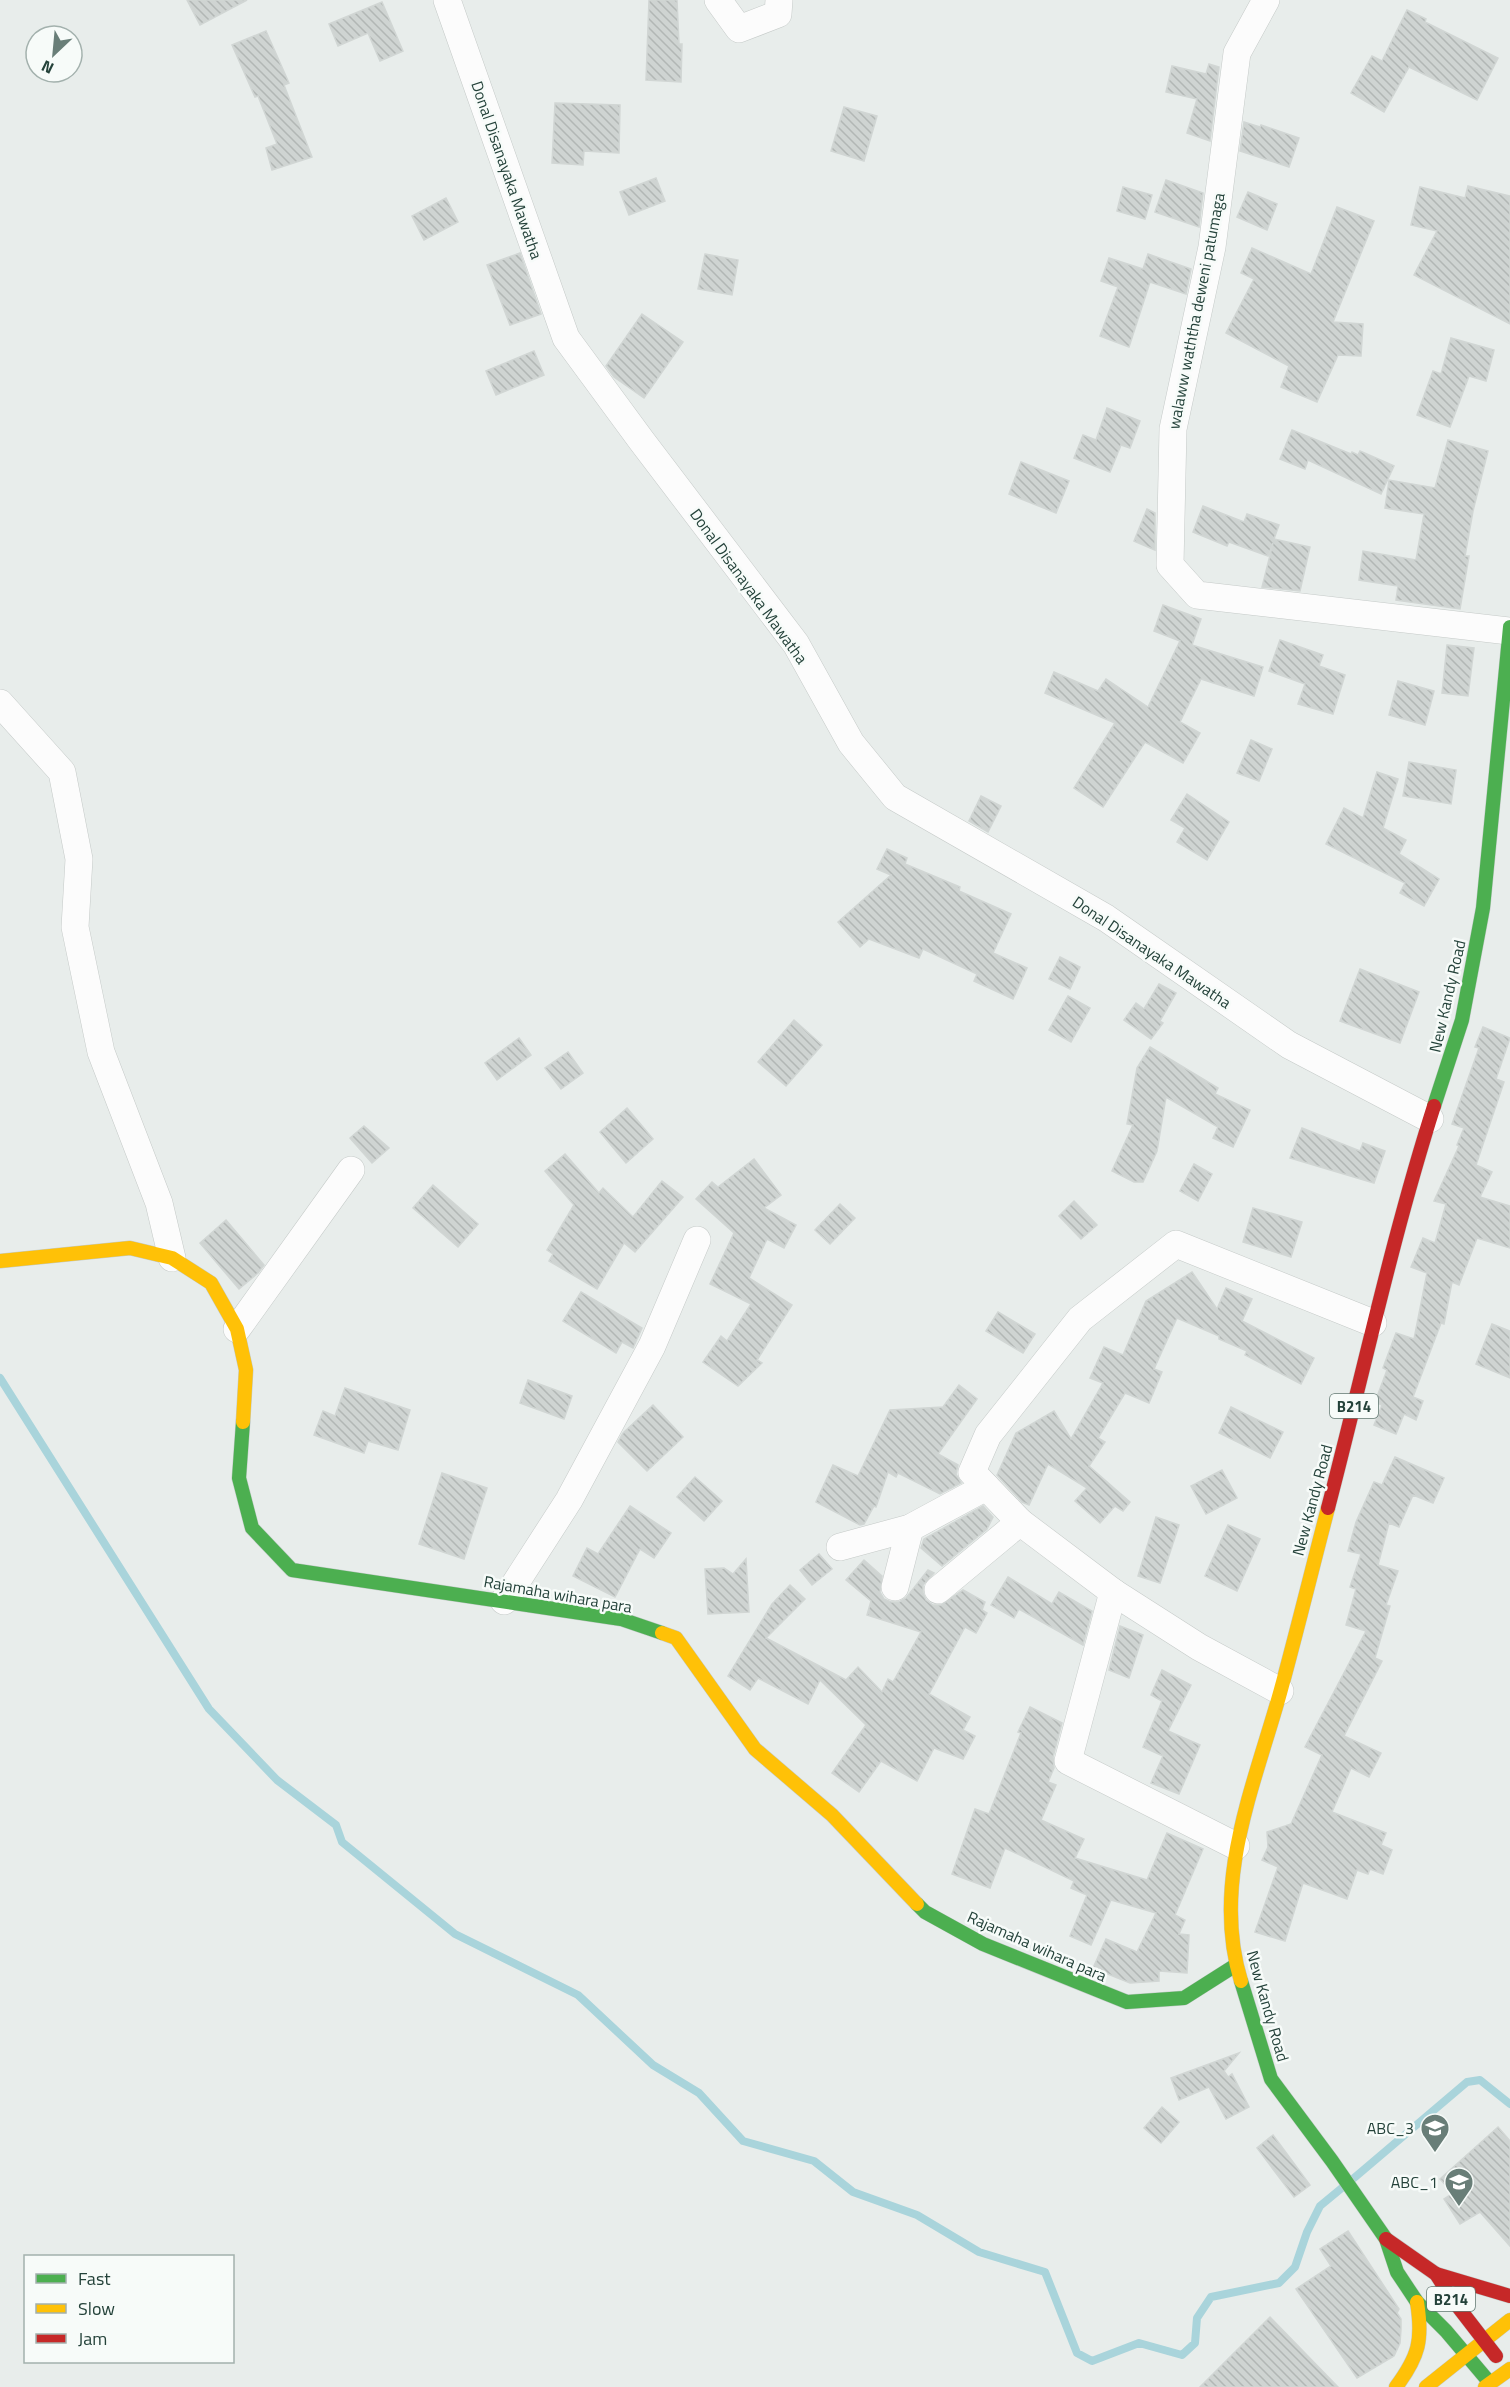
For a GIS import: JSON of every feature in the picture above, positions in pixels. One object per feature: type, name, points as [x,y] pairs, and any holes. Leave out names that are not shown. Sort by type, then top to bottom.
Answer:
[{"type":"main road","name":"New Kandy Road","points":[[1487,2385],[1467,2354],[1417,2302],[1397,2272],[1386,2239],[1271,2079],[1236,1965],[1229,1904],[1236,1846],[1280,1691],[1357,1395],[1373,1323],[1430,1119],[1462,1020],[1484,908],[1510,629]]},
{"type":"main road","name":"Rajamaha wihara para","points":[[0,1261],[130,1248],[172,1258],[211,1283],[237,1329],[246,1370],[239,1479],[252,1528],[292,1570],[621,1619],[676,1638],[755,1749],[832,1815],[925,1912],[983,1944],[1127,2002],[1184,1998],[1236,1965]]},
{"type":"main road","name":"New Kandy Road","points":[[1386,2239],[1436,2274],[1484,2342],[1509,2370]]},
{"type":"main road","points":[[1436,2274],[1510,2296]]},
{"type":"main road","points":[[1396,2387],[1420,2347],[1422,2335],[1417,2302]]},
{"type":"main road","points":[[1426,2387],[1510,2320]]},
{"type":"main road","points":[[1487,2385],[1509,2370]]},
{"type":"street","name":"Donal Disanayaka Mawatha","points":[[447,0],[566,338],[796,644],[851,743],[895,797],[1106,918],[1289,1045],[1430,1119]]},
{"type":"street","points":[[718,0],[739,28],[778,14],[779,0]]},
{"type":"street","name":"walaww waththa deweni patumaga","points":[[1266,0],[1237,53],[1212,247],[1173,429],[1170,565],[1197,595],[1510,629]]},
{"type":"street","points":[[0,703],[62,772],[79,859],[75,927],[101,1052],[159,1203],[172,1258]]},
{"type":"street","points":[[237,1329],[351,1170]]},
{"type":"street","points":[[504,1601],[569,1500],[652,1346],[697,1240]]},
{"type":"street","points":[[1280,1691],[1199,1647],[1113,1592],[1020,1522],[972,1472],[988,1435],[1080,1319],[1176,1244],[1373,1323]]},
{"type":"street","points":[[840,1547],[910,1528],[986,1487]]},
{"type":"street","points":[[938,1590],[1020,1522]]},
{"type":"street","points":[[895,1587],[910,1528]]},
{"type":"street","points":[[1113,1592],[1068,1761],[1236,1846]]},
{"type":"building","points":[[187,0],[247,0],[200,25]]},
{"type":"building","points":[[649,0],[677,0],[679,44],[682,44],[681,82],[646,80]]},
{"type":"building","points":[[382,2],[403,51],[380,61],[368,33],[338,46],[329,24]]},
{"type":"building","points":[[1407,10],[1426,19],[1425,22],[1498,58],[1477,100],[1409,67],[1384,112],[1351,93],[1372,56],[1382,61]]},
{"type":"building","points":[[266,31],[289,83],[284,85],[312,157],[272,170],[266,148],[277,144],[258,96],[255,97],[232,45]]},
{"type":"building","points":[[1209,64],[1219,67],[1210,141],[1187,133],[1197,99],[1166,92],[1172,66],[1206,74]]},
{"type":"building","points":[[555,103],[620,105],[619,153],[584,151],[583,165],[552,163]]},
{"type":"building","points":[[844,107],[877,116],[864,161],[831,151]]},
{"type":"building","points":[[1244,122],[1260,127],[1261,125],[1299,138],[1289,167],[1240,151]]},
{"type":"building","points":[[656,178],[665,201],[629,215],[620,192]]},
{"type":"building","points":[[1166,180],[1203,193],[1199,227],[1155,212]]},
{"type":"building","points":[[1468,186],[1510,196],[1510,324],[1414,275],[1437,231],[1411,225],[1420,187],[1465,198]]},
{"type":"building","points":[[1123,187],[1152,195],[1145,219],[1117,211]]},
{"type":"building","points":[[1248,192],[1277,204],[1267,230],[1237,217]]},
{"type":"building","points":[[446,198],[458,222],[424,240],[412,216]]},
{"type":"building","points":[[1337,207],[1374,221],[1333,322],[1363,324],[1361,356],[1338,355],[1317,402],[1281,387],[1289,366],[1226,333],[1254,279],[1241,273],[1252,248],[1311,274]]},
{"type":"building","points":[[520,253],[541,314],[510,325],[487,265]]},
{"type":"building","points":[[705,254],[738,260],[732,295],[698,289]]},
{"type":"building","points":[[1148,254],[1191,269],[1186,294],[1150,282],[1129,347],[1100,336],[1118,287],[1101,281],[1109,258],[1143,269]]},
{"type":"building","points":[[642,314],[683,342],[644,398],[614,377],[606,366]]},
{"type":"building","points":[[1451,338],[1494,350],[1486,381],[1469,376],[1450,427],[1417,415],[1433,371],[1441,374]]},
{"type":"building","points":[[534,351],[544,375],[496,395],[486,371]]},
{"type":"building","points":[[1107,408],[1140,421],[1130,448],[1121,445],[1110,472],[1074,458],[1083,435],[1096,440]]},
{"type":"building","points":[[1292,430],[1351,454],[1352,452],[1358,455],[1360,451],[1394,466],[1381,494],[1308,460],[1305,469],[1280,459]]},
{"type":"building","points":[[1448,440],[1488,451],[1473,511],[1465,556],[1469,556],[1460,609],[1396,600],[1398,586],[1359,580],[1363,551],[1416,560],[1424,514],[1385,508],[1389,480],[1435,488]]},
{"type":"building","points":[[1021,462],[1069,481],[1056,513],[1009,494]]},
{"type":"building","points":[[1203,506],[1244,522],[1247,514],[1279,525],[1274,539],[1310,547],[1300,591],[1262,587],[1273,543],[1268,556],[1229,542],[1227,546],[1193,532]]},
{"type":"building","points":[[1147,509],[1155,513],[1155,550],[1134,541]]},
{"type":"building","points":[[1163,605],[1201,619],[1192,645],[1263,667],[1254,696],[1201,679],[1180,722],[1200,733],[1183,763],[1145,742],[1103,807],[1074,788],[1115,723],[1045,693],[1054,672],[1098,691],[1106,679],[1148,707],[1180,641],[1154,631]]},
{"type":"building","points":[[1280,640],[1323,655],[1319,666],[1345,675],[1333,714],[1298,704],[1305,684],[1269,671]]},
{"type":"building","points":[[1447,645],[1474,648],[1468,696],[1442,693]]},
{"type":"building","points":[[1398,681],[1434,691],[1425,725],[1389,715]]},
{"type":"building","points":[[1251,740],[1272,749],[1259,781],[1237,773]]},
{"type":"building","points":[[1409,762],[1456,770],[1451,804],[1403,796]]},
{"type":"building","points":[[1377,772],[1398,779],[1383,828],[1406,840],[1399,854],[1439,879],[1424,906],[1400,893],[1405,883],[1326,844],[1344,808],[1363,818]]},
{"type":"building","points":[[1187,794],[1229,822],[1207,860],[1177,842],[1185,828],[1171,820]]},
{"type":"building","points":[[981,796],[1001,806],[988,832],[969,821]]},
{"type":"building","points":[[887,849],[907,858],[905,864],[960,887],[959,891],[1011,914],[993,953],[1027,968],[1013,999],[974,981],[977,974],[923,949],[919,958],[869,939],[860,947],[838,922],[891,875],[877,869]]},
{"type":"building","points":[[1060,957],[1080,967],[1070,989],[1049,979]]},
{"type":"building","points":[[1360,969],[1419,992],[1400,1043],[1340,1021]]},
{"type":"building","points":[[1159,984],[1176,993],[1160,1021],[1163,1023],[1151,1039],[1124,1020],[1136,1003],[1144,1009]]},
{"type":"building","points":[[1068,996],[1090,1008],[1071,1042],[1049,1030]]},
{"type":"building","points":[[794,1020],[822,1045],[786,1086],[758,1062]]},
{"type":"building","points":[[1483,1027],[1510,1038],[1496,1079],[1504,1082],[1476,1165],[1492,1172],[1480,1197],[1510,1206],[1510,1248],[1477,1238],[1459,1285],[1452,1282],[1444,1324],[1441,1323],[1413,1397],[1423,1401],[1416,1420],[1404,1414],[1396,1434],[1374,1425],[1382,1405],[1375,1402],[1387,1370],[1383,1368],[1396,1333],[1414,1339],[1427,1273],[1411,1267],[1423,1238],[1435,1243],[1446,1204],[1434,1201],[1459,1146],[1457,1145],[1464,1128],[1452,1124],[1479,1048],[1475,1047]]},
{"type":"building","points":[[519,1038],[531,1055],[497,1080],[485,1063]]},
{"type":"building","points":[[1150,1047],[1218,1088],[1215,1094],[1250,1110],[1233,1147],[1213,1138],[1218,1127],[1166,1097],[1157,1151],[1143,1182],[1134,1182],[1112,1171],[1133,1125],[1127,1124],[1137,1068]]},
{"type":"building","points":[[568,1052],[583,1073],[561,1089],[545,1068]]},
{"type":"building","points":[[627,1108],[653,1139],[626,1163],[600,1132]]},
{"type":"building","points":[[364,1126],[389,1148],[372,1163],[350,1138]]},
{"type":"building","points":[[1302,1128],[1360,1151],[1363,1143],[1385,1151],[1374,1183],[1290,1158]]},
{"type":"building","points":[[565,1154],[599,1193],[603,1188],[633,1217],[662,1181],[683,1197],[635,1252],[624,1243],[597,1289],[549,1261],[553,1254],[547,1250],[574,1205],[545,1171]]},
{"type":"building","points":[[754,1159],[781,1195],[764,1208],[796,1225],[784,1248],[767,1239],[749,1278],[792,1305],[757,1360],[762,1363],[738,1386],[703,1362],[721,1336],[727,1341],[751,1304],[710,1284],[734,1233],[696,1199],[712,1182],[718,1187]]},
{"type":"building","points":[[1194,1164],[1212,1174],[1198,1201],[1180,1191]]},
{"type":"building","points":[[433,1185],[478,1224],[458,1247],[413,1208]]},
{"type":"building","points":[[1074,1201],[1097,1225],[1081,1239],[1059,1216]]},
{"type":"building","points":[[840,1204],[855,1218],[830,1244],[815,1230]]},
{"type":"building","points":[[1253,1208],[1302,1222],[1291,1257],[1243,1242]]},
{"type":"building","points":[[226,1220],[264,1265],[239,1289],[200,1243]]},
{"type":"building","points":[[1192,1272],[1217,1309],[1226,1288],[1252,1299],[1242,1321],[1314,1358],[1301,1384],[1245,1355],[1247,1351],[1219,1339],[1219,1336],[1177,1318],[1154,1369],[1162,1372],[1149,1403],[1125,1393],[1098,1438],[1105,1442],[1089,1466],[1130,1502],[1123,1511],[1115,1506],[1100,1523],[1075,1501],[1087,1488],[1048,1464],[1029,1505],[1022,1502],[997,1475],[1016,1433],[1054,1411],[1071,1439],[1103,1383],[1090,1378],[1104,1347],[1123,1355],[1146,1301]]},
{"type":"building","points":[[581,1292],[642,1328],[633,1348],[622,1342],[616,1353],[563,1321]]},
{"type":"building","points":[[998,1312],[1035,1334],[1023,1353],[986,1331]]},
{"type":"building","points":[[1492,1324],[1510,1331],[1510,1378],[1476,1364]]},
{"type":"building","points":[[528,1380],[572,1396],[564,1419],[520,1403]]},
{"type":"building","points":[[959,1385],[977,1399],[938,1454],[958,1465],[956,1474],[961,1483],[940,1494],[898,1473],[896,1477],[888,1472],[876,1507],[874,1506],[864,1524],[860,1525],[816,1502],[833,1465],[858,1476],[890,1410],[943,1407]]},
{"type":"building","points":[[345,1388],[410,1410],[398,1450],[368,1441],[364,1453],[314,1435],[323,1411],[335,1416]]},
{"type":"building","points":[[653,1405],[683,1437],[647,1471],[618,1442],[623,1433]]},
{"type":"building","points":[[1231,1407],[1283,1432],[1270,1458],[1219,1433]]},
{"type":"building","points":[[1395,1457],[1444,1478],[1433,1503],[1413,1495],[1399,1527],[1389,1523],[1378,1565],[1398,1571],[1386,1605],[1390,1606],[1375,1658],[1382,1661],[1344,1736],[1381,1753],[1369,1777],[1351,1768],[1332,1812],[1386,1833],[1381,1845],[1392,1850],[1383,1874],[1370,1869],[1368,1874],[1357,1870],[1347,1899],[1303,1883],[1285,1941],[1255,1932],[1278,1867],[1262,1860],[1268,1847],[1267,1832],[1291,1824],[1322,1755],[1305,1747],[1366,1631],[1346,1625],[1356,1589],[1350,1587],[1361,1554],[1348,1551],[1356,1522],[1374,1482],[1382,1485]]},
{"type":"building","points":[[1222,1470],[1237,1498],[1206,1514],[1191,1486]]},
{"type":"building","points":[[442,1473],[487,1488],[464,1559],[419,1544]]},
{"type":"building","points":[[695,1477],[722,1501],[704,1521],[677,1497]]},
{"type":"building","points":[[630,1506],[671,1533],[654,1558],[640,1549],[615,1597],[573,1576],[587,1548],[598,1554]]},
{"type":"building","points":[[983,1506],[993,1517],[987,1529],[942,1566],[921,1548],[924,1539]]},
{"type":"building","points":[[1156,1517],[1179,1525],[1160,1583],[1138,1576]]},
{"type":"building","points":[[1228,1525],[1260,1539],[1237,1591],[1205,1576]]},
{"type":"building","points":[[819,1554],[832,1569],[812,1585],[800,1570]]},
{"type":"building","points":[[746,1559],[749,1612],[708,1614],[705,1569],[724,1568],[733,1574]]},
{"type":"building","points":[[864,1560],[882,1576],[880,1592],[884,1599],[899,1602],[906,1598],[928,1570],[934,1573],[923,1585],[926,1600],[933,1605],[941,1605],[963,1590],[985,1602],[982,1610],[987,1613],[976,1633],[965,1627],[929,1694],[970,1717],[963,1730],[975,1736],[963,1759],[934,1748],[917,1781],[881,1761],[859,1792],[832,1773],[866,1725],[820,1680],[808,1704],[758,1678],[750,1690],[728,1676],[772,1604],[790,1585],[805,1599],[766,1638],[846,1680],[858,1667],[882,1692],[888,1679],[893,1682],[921,1632],[867,1615],[871,1601],[846,1580]]},
{"type":"building","points":[[1008,1577],[1052,1604],[1059,1592],[1092,1611],[1083,1645],[1019,1609],[1014,1618],[991,1605]]},
{"type":"building","points":[[1120,1626],[1143,1635],[1129,1678],[1109,1670]]},
{"type":"building","points":[[1162,1670],[1191,1685],[1168,1731],[1200,1745],[1179,1794],[1151,1783],[1163,1756],[1143,1747],[1162,1701],[1151,1695]]},
{"type":"building","points":[[1030,1707],[1062,1723],[1053,1757],[1054,1768],[1048,1782],[1056,1785],[1041,1820],[1084,1839],[1075,1858],[1147,1880],[1167,1833],[1203,1849],[1175,1915],[1185,1920],[1179,1934],[1189,1935],[1187,1973],[1159,1971],[1159,1981],[1130,1983],[1093,1968],[1106,1939],[1137,1952],[1156,1913],[1111,1900],[1091,1945],[1070,1936],[1087,1895],[1071,1888],[1074,1881],[1005,1848],[990,1888],[952,1874],[975,1809],[989,1814],[1021,1733],[1018,1732]]},
{"type":"building","points":[[1239,2053],[1224,2071],[1228,2077],[1232,2074],[1249,2107],[1226,2119],[1209,2087],[1179,2100],[1171,2078]]},
{"type":"building","points":[[1162,2107],[1179,2122],[1161,2143],[1144,2128]]},
{"type":"building","points":[[1498,2127],[1510,2141],[1510,2246],[1480,2212],[1460,2224],[1444,2199],[1453,2193],[1440,2179]]},
{"type":"building","points":[[1273,2135],[1310,2185],[1294,2197],[1257,2148]]},
{"type":"building","points":[[1348,2231],[1399,2309],[1397,2313],[1401,2319],[1400,2343],[1394,2356],[1357,2378],[1296,2289],[1331,2266],[1320,2249]]},
{"type":"building","points":[[1270,2317],[1338,2387],[1200,2387]]},
{"type":"waterway","points":[[0,1378],[209,1709],[277,1780],[336,1825],[342,1842],[455,1934],[578,1995],[653,2065],[699,2093],[743,2141],[814,2161],[853,2192],[917,2215],[979,2252],[1045,2272],[1077,2353],[1092,2361],[1139,2343],[1182,2355],[1195,2343],[1197,2318],[1211,2297],[1279,2283],[1295,2267],[1307,2232],[1320,2206],[1343,2187]]},
{"type":"waterway","points":[[1354,2178],[1467,2082],[1480,2080],[1510,2104]]},
{"type":"traffic: fast","points":[[1434,1106],[1462,1020],[1483,908],[1510,627]]},
{"type":"traffic: fast","points":[[243,1422],[239,1478],[252,1528],[292,1570],[621,1619],[662,1633]]},
{"type":"traffic: fast","points":[[917,1904],[925,1912],[983,1944],[1127,2002],[1184,1998],[1236,1965]]},
{"type":"traffic: fast","points":[[1241,1981],[1271,2079],[1386,2239],[1397,2272],[1417,2302],[1446,2331],[1490,2383]]},
{"type":"traffic: slow","points":[[0,1261],[130,1248],[172,1258],[211,1283],[237,1329],[246,1370],[243,1422]]},
{"type":"traffic: slow","points":[[1241,1981],[1233,1945],[1231,1908],[1233,1872],[1248,1799],[1280,1693],[1328,1508]]},
{"type":"traffic: slow","points":[[662,1633],[676,1638],[755,1749],[832,1815],[917,1904]]},
{"type":"traffic: slow","points":[[1396,2387],[1410,2366],[1417,2347],[1419,2337],[1417,2302]]},
{"type":"traffic: slow","points":[[1426,2387],[1510,2320]]},
{"type":"traffic: slow","points":[[1485,2387],[1510,2369]]},
{"type":"traffic: jam","points":[[1328,1508],[1391,1256],[1434,1106]]},
{"type":"traffic: jam","points":[[1386,2239],[1436,2274],[1452,2299],[1496,2356]]},
{"type":"traffic: jam","points":[[1436,2274],[1510,2296]]},
{"type":"place","name":"ABC_3","points":[[1435,2154]]},
{"type":"place","name":"ABC_1","points":[[1459,2208]]}]
